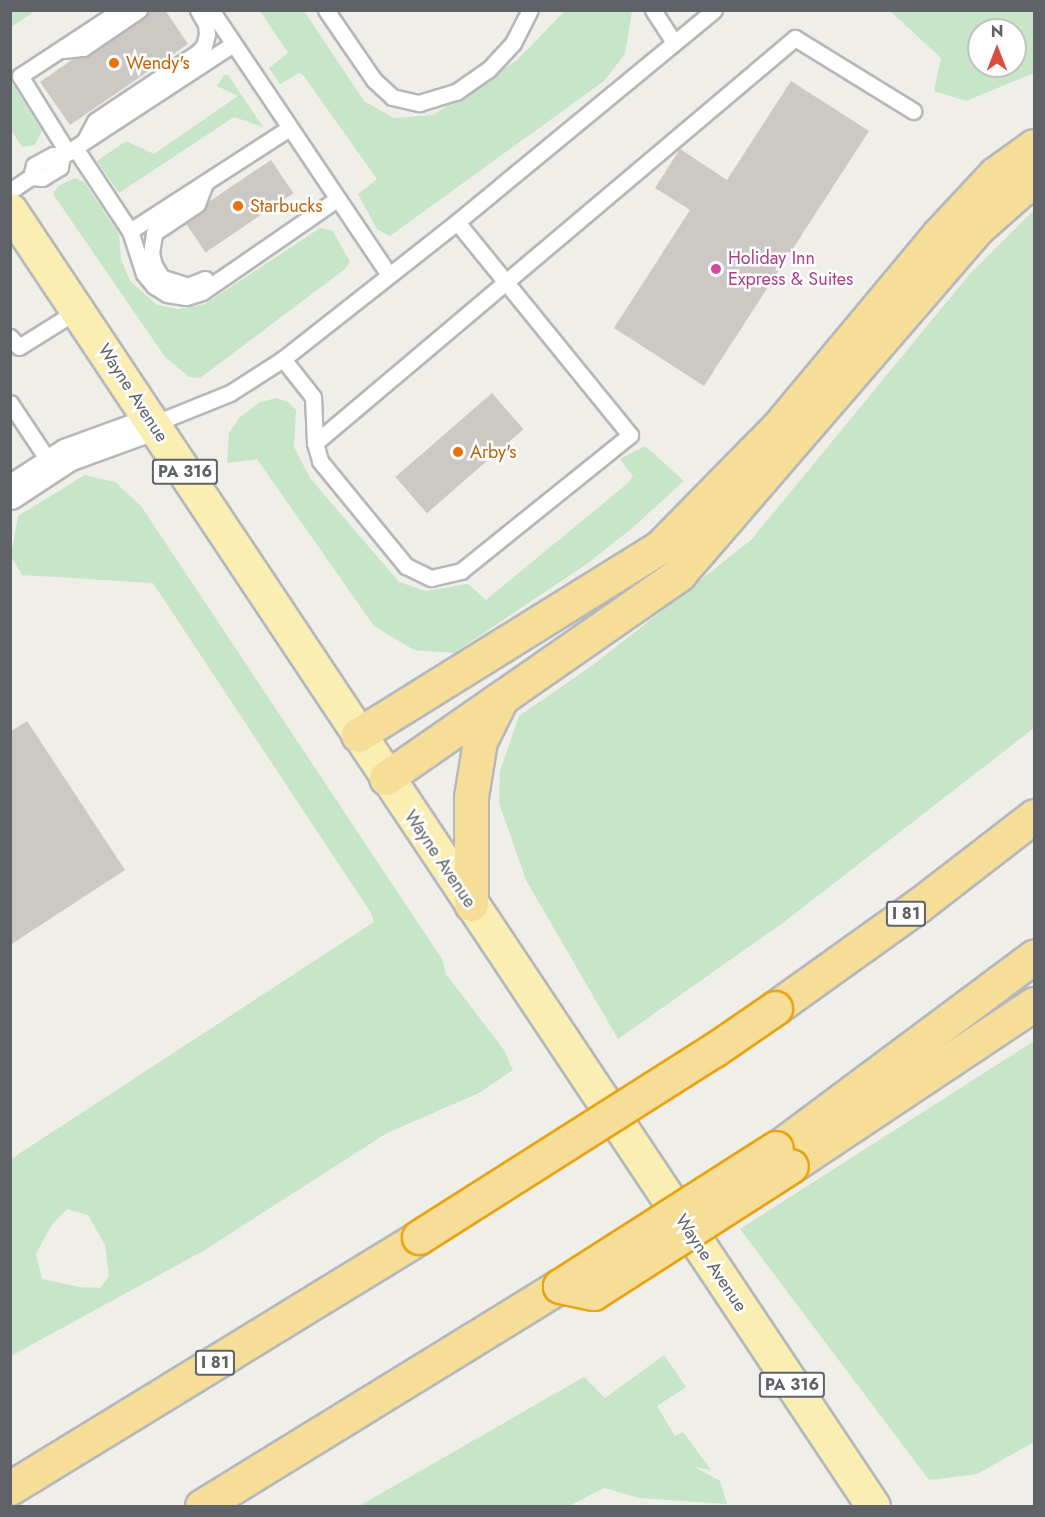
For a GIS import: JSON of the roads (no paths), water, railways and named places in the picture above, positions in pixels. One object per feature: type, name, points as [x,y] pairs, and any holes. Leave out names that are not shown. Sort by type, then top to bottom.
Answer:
[{"type":"highway","points":[[358,735],[659,548],[779,426],[939,234],[995,174],[1035,146]]},
{"type":"highway","points":[[386,778],[679,574],[979,227],[1022,189],[1035,183]]},
{"type":"highway","points":[[471,904],[471,797],[480,741],[503,696]]},
{"type":"highway","name":"I 81","points":[[10,1488],[419,1237],[714,1050],[919,905],[1035,816]]},
{"type":"highway","points":[[785,1156],[1035,957]]},
{"type":"highway","points":[[202,1506],[560,1286],[785,1156],[1035,1004]]},
{"type":"main road","name":"Wayne Avenue","points":[[12,209],[386,778],[873,1506]]},
{"type":"street","points":[[10,493],[68,455],[153,424]]},
{"type":"lane","points":[[120,10],[20,76],[130,231],[144,274],[154,286],[167,294],[186,297],[202,292],[337,199]]},
{"type":"lane","points":[[58,51],[83,48],[139,10]]},
{"type":"lane","points":[[12,209],[31,177],[42,178],[60,167],[95,120],[197,53],[204,46],[206,24],[198,10]]},
{"type":"lane","points":[[211,10],[389,275]]},
{"type":"lane","points":[[326,10],[374,80],[392,97],[419,103],[456,92],[489,70],[513,43],[530,10]]},
{"type":"lane","points":[[653,10],[674,42]]},
{"type":"lane","points":[[153,424],[230,393],[283,359],[457,222],[714,10]]},
{"type":"lane","points":[[315,443],[795,38],[913,111]]},
{"type":"lane","points":[[72,150],[233,44]]},
{"type":"lane","points":[[130,231],[289,128]]},
{"type":"lane","points":[[205,183],[197,204],[154,233],[151,253],[154,265],[161,277],[176,284],[188,286],[198,283],[304,212],[321,211]]},
{"type":"lane","points":[[283,359],[313,397],[315,443],[320,461],[406,566],[431,578],[461,571],[630,435],[457,222]]},
{"type":"lane","points":[[13,346],[78,309]]},
{"type":"lane","points":[[10,403],[52,466]]},
{"type":"place","name":"Wendy's","points":[[114,63]]},
{"type":"place","name":"Starbucks","points":[[238,206]]},
{"type":"place","name":"Holiday Inn Express & Suites","points":[[716,269]]},
{"type":"place","name":"Arby's","points":[[458,452]]}]
